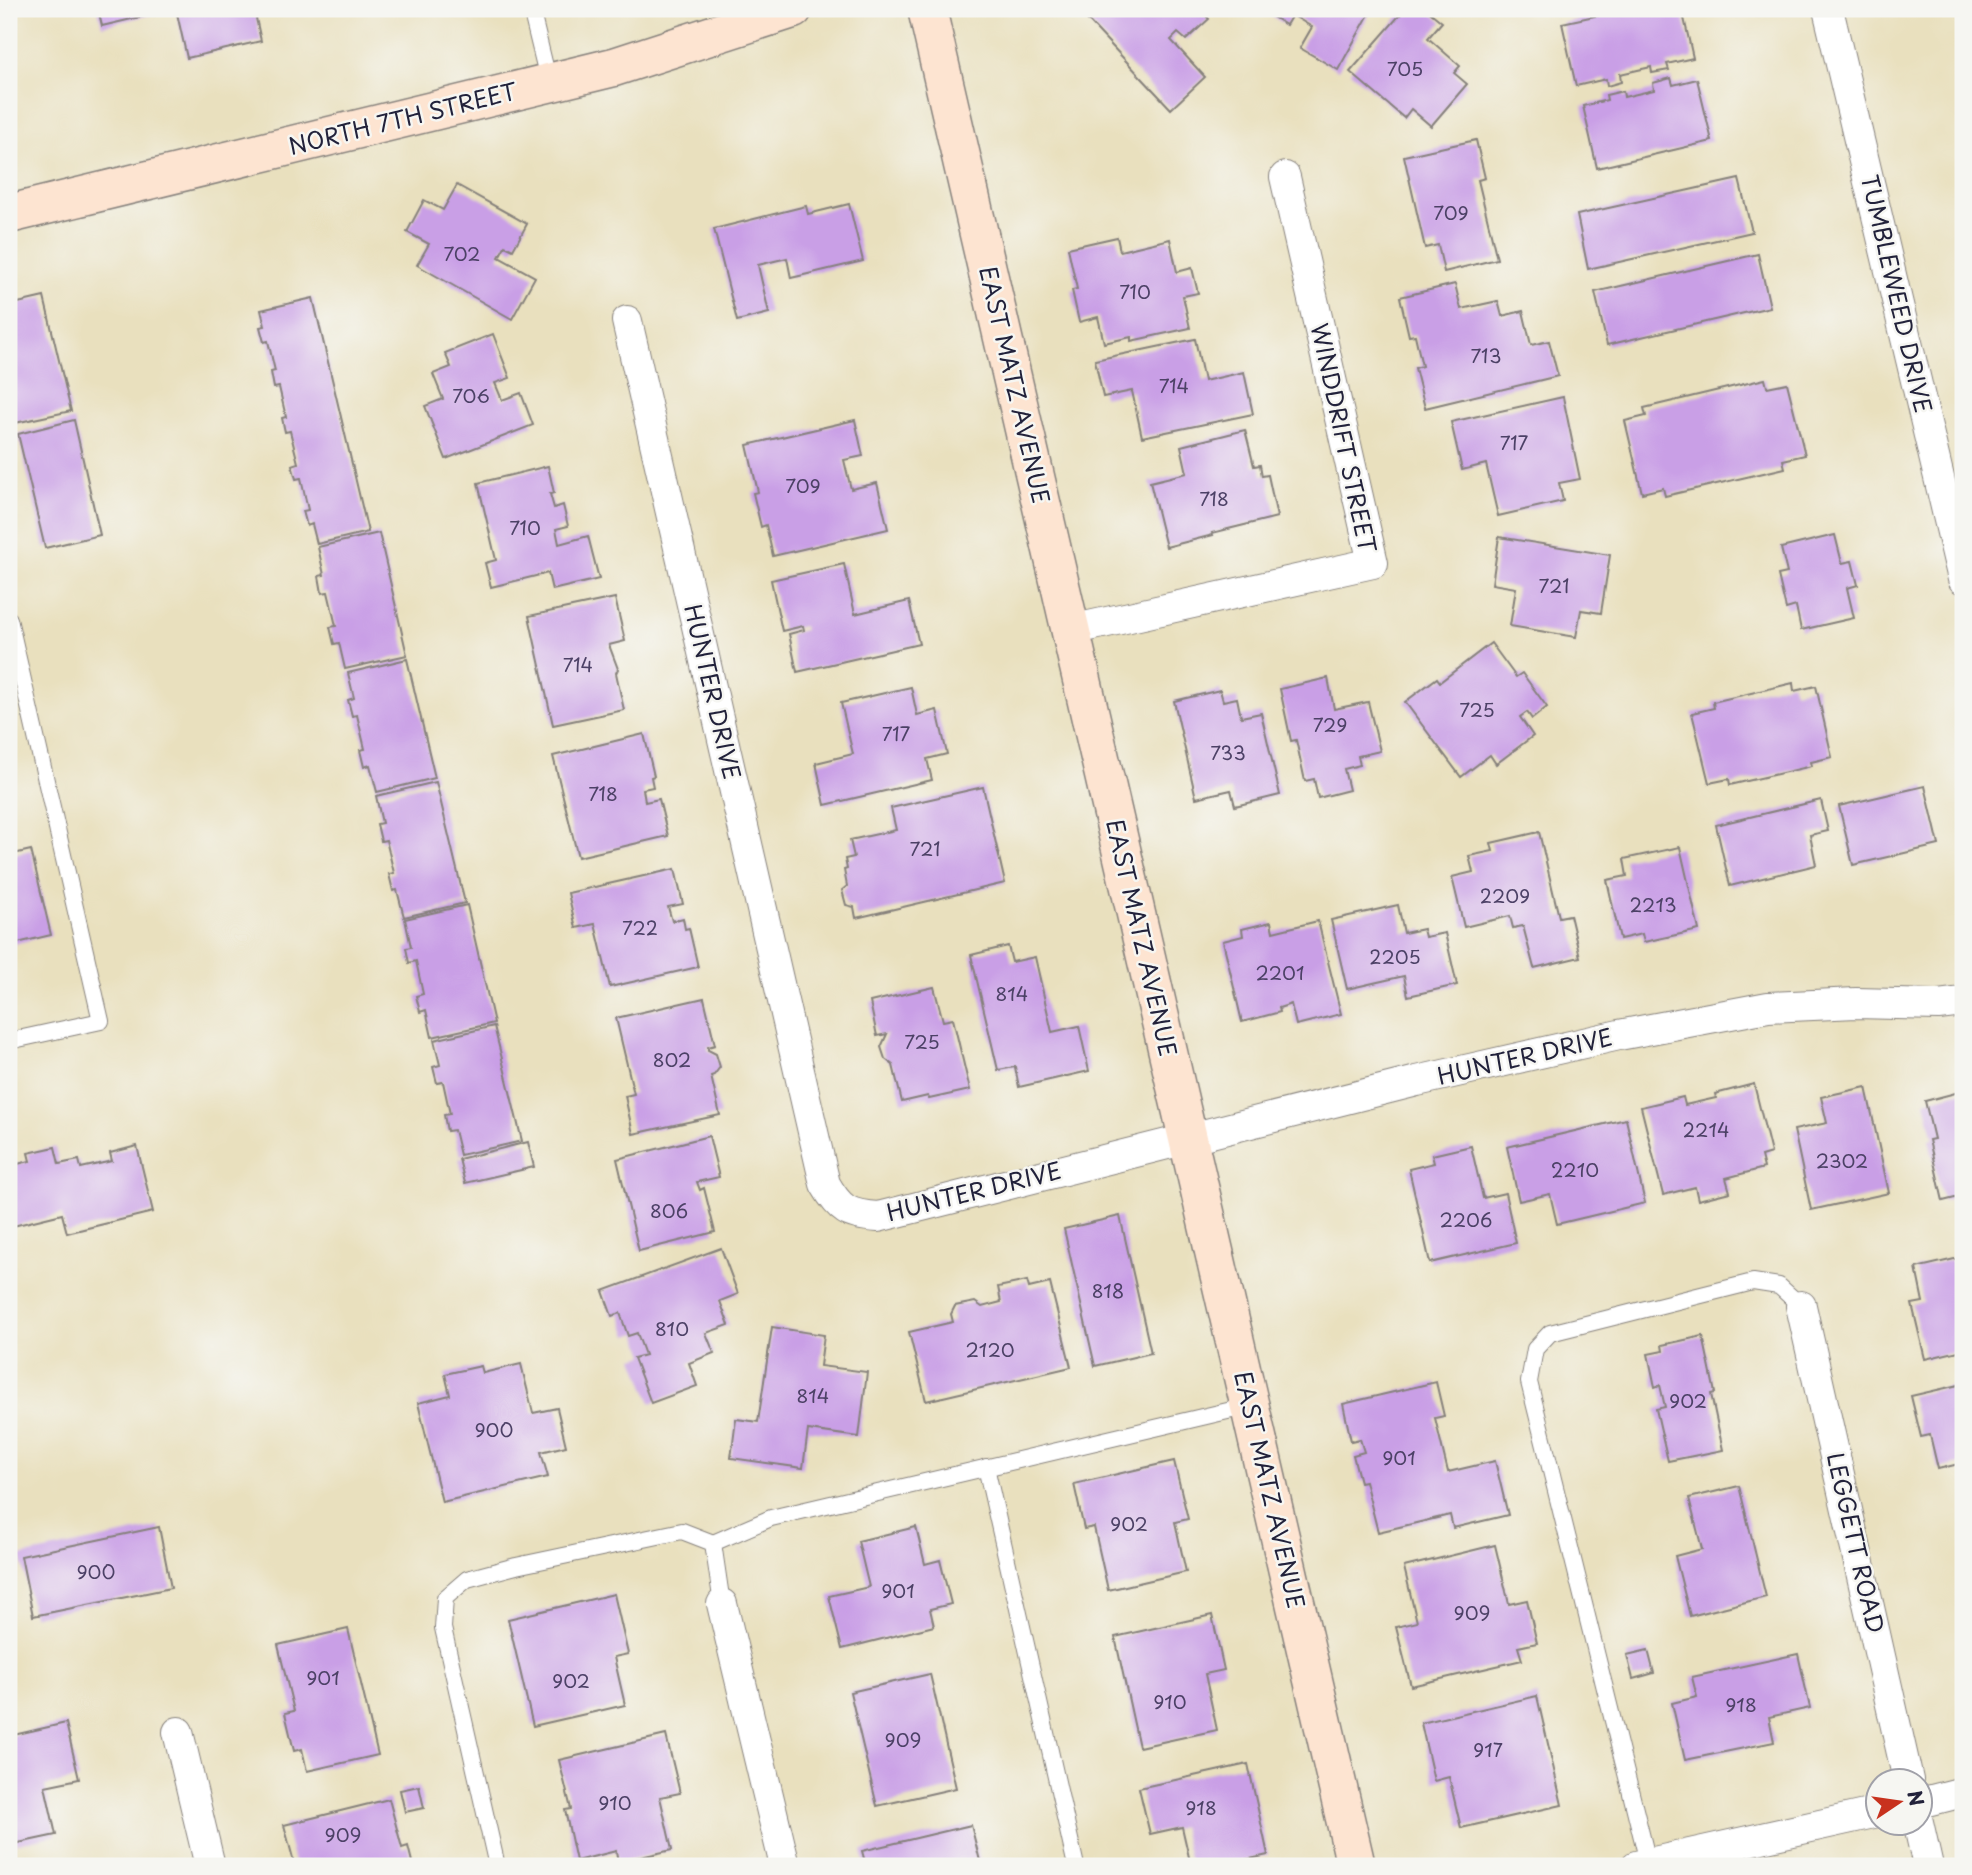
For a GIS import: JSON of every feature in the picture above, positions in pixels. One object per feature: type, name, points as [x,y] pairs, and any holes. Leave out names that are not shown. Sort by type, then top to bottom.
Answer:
[{"type":"street","name":"NORTH 7TH STREET","points":[[9,214],[614,67],[793,9]]},
{"type":"street","name":"EAST MATZ AVENUE","points":[[927,9],[1356,1866]]},
{"type":"street","name":"TUMBLEWEED DRIVE","points":[[1828,9],[1962,565]]},
{"type":"street","name":"WINDDRIFT STREET","points":[[1071,630],[1373,564],[1285,177]]},
{"type":"street","name":"HUNTER DRIVE","points":[[627,321],[825,1184],[836,1203],[854,1215],[878,1217],[1187,1138],[1619,1035],[1768,1007],[1856,1003],[1938,1005],[1963,1002]]},
{"type":"street","name":"LEGGETT ROAD","points":[[1801,1306],[1905,1766]]},
{"type":"street","points":[[722,1604],[785,1866]]},
{"type":"street","points":[[178,1732],[210,1866]]},
{"type":"street","points":[[1934,1799],[1963,1792]]},
{"type":"street","points":[[1645,1865],[1864,1815]]},
{"type":"street","points":[[1921,1836],[1928,1866]]},
{"type":"lane","points":[[531,9],[549,83]]},
{"type":"lane","points":[[9,619],[101,1021],[9,1041]]},
{"type":"lane","points":[[1645,1865],[1529,1382],[1535,1349],[1550,1333],[1753,1282],[1779,1286],[1801,1306]]},
{"type":"lane","points":[[497,1866],[443,1628],[444,1598],[467,1579],[681,1531],[713,1543],[771,1518],[1249,1406]]},
{"type":"lane","points":[[986,1468],[1076,1866]]},
{"type":"lane","points":[[713,1543],[722,1604]]},
{"type":"building","points":[[98,9],[170,9],[170,10],[102,26]]},
{"type":"building","points":[[176,9],[254,9],[261,41],[187,58]]},
{"type":"building","points":[[1088,9],[1200,9],[1209,19],[1186,40],[1178,33],[1171,40],[1205,77],[1171,109],[1082,14]]},
{"type":"building","points":[[1267,9],[1372,9],[1338,70],[1300,48],[1312,27],[1292,15],[1286,25],[1265,12]]},
{"type":"building","points":[[1405,9],[1426,9],[1442,22],[1428,38],[1460,66],[1454,73],[1467,84],[1431,126],[1411,109],[1404,118],[1350,72]]},
{"type":"building","points":[[1627,9],[1682,9],[1693,58],[1667,64],[1669,70],[1652,73],[1651,67],[1620,74],[1621,82],[1607,86],[1606,79],[1576,86],[1562,23]]},
{"type":"building","points":[[1671,78],[1673,85],[1697,79],[1712,141],[1597,168],[1583,106],[1607,100],[1606,95],[1623,91],[1624,97],[1654,90],[1653,83]]},
{"type":"building","points":[[1476,140],[1485,178],[1478,180],[1497,259],[1444,272],[1438,245],[1425,248],[1404,156]]},
{"type":"building","points":[[1739,179],[1752,232],[1588,269],[1577,215]]},
{"type":"building","points":[[457,185],[527,224],[513,250],[505,246],[499,257],[535,277],[512,319],[417,265],[429,244],[407,232],[424,200],[443,210]]},
{"type":"building","points":[[849,204],[863,261],[791,278],[787,258],[758,265],[769,313],[737,321],[714,229],[806,206],[808,214]]},
{"type":"building","points":[[1117,237],[1120,251],[1170,239],[1177,272],[1192,268],[1198,293],[1183,296],[1190,328],[1131,341],[1131,337],[1104,343],[1098,317],[1079,322],[1072,290],[1077,289],[1068,248]]},
{"type":"building","points":[[1758,254],[1770,307],[1607,345],[1595,292]]},
{"type":"building","points":[[1455,284],[1461,309],[1498,301],[1502,316],[1523,311],[1531,345],[1549,341],[1558,376],[1425,408],[1415,368],[1422,366],[1415,335],[1409,336],[1400,297]]},
{"type":"building","points":[[44,297],[71,411],[15,423],[9,395],[9,305]]},
{"type":"building","points":[[313,298],[368,532],[317,544],[312,524],[307,526],[303,511],[308,510],[301,478],[296,479],[292,465],[298,463],[290,431],[285,432],[282,418],[286,417],[279,387],[274,388],[271,372],[275,371],[268,341],[264,342],[260,327],[265,326],[261,310]]},
{"type":"building","points":[[493,334],[510,378],[495,383],[502,400],[521,393],[533,425],[446,459],[425,406],[443,399],[433,374],[451,367],[445,353]]},
{"type":"building","points":[[1195,339],[1204,381],[1244,372],[1253,414],[1142,437],[1132,391],[1103,397],[1095,360]]},
{"type":"building","points":[[1765,379],[1767,387],[1787,383],[1805,455],[1783,460],[1785,468],[1665,496],[1663,488],[1642,493],[1625,421],[1646,416],[1644,408]]},
{"type":"building","points":[[1563,397],[1580,479],[1559,483],[1563,501],[1498,516],[1486,464],[1462,470],[1451,422]]},
{"type":"building","points":[[74,420],[100,535],[45,548],[18,434]]},
{"type":"building","points":[[855,420],[863,456],[844,460],[851,489],[877,483],[888,529],[773,556],[766,525],[761,527],[753,493],[758,492],[747,445]]},
{"type":"building","points":[[1245,430],[1254,466],[1260,465],[1262,476],[1268,475],[1277,517],[1166,547],[1150,482],[1187,473],[1181,446]]},
{"type":"building","points":[[548,466],[554,493],[550,494],[554,508],[563,505],[568,526],[556,529],[559,544],[588,536],[599,579],[552,590],[548,573],[491,587],[485,563],[496,560],[478,483]]},
{"type":"building","points":[[379,533],[407,655],[345,669],[339,643],[334,644],[330,627],[336,626],[328,592],[322,593],[319,576],[324,575],[318,547]]},
{"type":"building","points":[[1835,535],[1842,563],[1852,561],[1858,585],[1847,588],[1854,618],[1801,630],[1796,606],[1786,609],[1778,575],[1787,573],[1781,548]]},
{"type":"building","points":[[1499,537],[1610,555],[1601,613],[1581,610],[1576,637],[1510,626],[1516,588],[1492,584]]},
{"type":"building","points":[[844,564],[855,614],[909,601],[919,644],[797,672],[789,634],[804,630],[803,626],[782,631],[771,580]]},
{"type":"building","points":[[615,598],[625,641],[609,645],[618,669],[616,673],[624,710],[553,725],[529,616]]},
{"type":"building","points":[[1491,643],[1516,677],[1522,673],[1547,707],[1532,719],[1527,712],[1520,717],[1533,736],[1496,764],[1490,755],[1461,777],[1405,702],[1437,678],[1440,682]]},
{"type":"building","points":[[407,659],[435,778],[377,792],[370,765],[364,767],[360,750],[365,749],[357,715],[352,716],[348,700],[354,698],[348,673]]},
{"type":"building","points":[[1328,678],[1334,709],[1368,702],[1380,751],[1358,756],[1360,765],[1344,769],[1349,790],[1318,798],[1314,779],[1305,781],[1296,740],[1291,741],[1280,689]]},
{"type":"building","points":[[1793,683],[1794,691],[1816,686],[1832,757],[1811,762],[1812,766],[1730,785],[1729,779],[1709,783],[1692,713],[1714,708],[1713,702]]},
{"type":"building","points":[[911,687],[917,715],[937,710],[947,754],[927,759],[932,780],[825,805],[816,763],[853,754],[841,703]]},
{"type":"building","points":[[1220,690],[1223,701],[1237,698],[1241,717],[1261,713],[1280,795],[1235,806],[1231,790],[1196,798],[1174,701]]},
{"type":"building","points":[[644,734],[654,776],[651,777],[653,787],[643,789],[645,802],[659,799],[668,836],[578,857],[553,756]]},
{"type":"building","points":[[436,782],[465,903],[404,917],[397,890],[393,891],[389,874],[394,873],[386,840],[381,841],[377,824],[382,823],[376,796]]},
{"type":"building","points":[[1925,786],[1939,845],[1853,865],[1839,806]]},
{"type":"building","points":[[983,787],[1005,883],[856,918],[854,907],[846,905],[842,890],[847,886],[845,859],[854,857],[850,840],[896,830],[891,808]]},
{"type":"building","points":[[1821,800],[1828,831],[1810,835],[1816,865],[1730,886],[1716,825]]},
{"type":"building","points":[[1539,832],[1559,917],[1570,915],[1580,957],[1534,968],[1523,926],[1513,928],[1510,916],[1464,927],[1452,877],[1473,872],[1469,856],[1493,851],[1491,843]]},
{"type":"building","points":[[1680,847],[1699,930],[1644,942],[1642,934],[1620,939],[1607,880],[1627,876],[1624,859]]},
{"type":"building","points":[[31,850],[51,935],[9,945],[9,855]]},
{"type":"building","points":[[675,869],[683,904],[668,907],[672,921],[683,918],[685,929],[689,928],[698,967],[610,987],[595,924],[576,928],[568,893]]},
{"type":"building","points":[[467,905],[494,1023],[432,1037],[426,1010],[420,1012],[416,996],[423,994],[416,961],[409,963],[406,948],[411,947],[405,919]]},
{"type":"building","points":[[1398,905],[1404,933],[1423,929],[1425,937],[1445,933],[1457,985],[1408,996],[1404,976],[1347,989],[1331,920]]},
{"type":"building","points":[[1318,921],[1341,1014],[1296,1025],[1291,1004],[1279,1008],[1280,1012],[1242,1022],[1223,941],[1243,936],[1242,929],[1271,922],[1273,932]]},
{"type":"building","points":[[1008,946],[1012,962],[1035,957],[1052,1032],[1079,1026],[1089,1071],[1019,1087],[1015,1067],[998,1070],[971,955]]},
{"type":"building","points":[[934,987],[943,1021],[953,1019],[970,1090],[902,1102],[893,1065],[885,1059],[881,1047],[887,1034],[877,1036],[870,1002]]},
{"type":"building","points":[[704,998],[715,1045],[708,1047],[708,1050],[716,1054],[720,1067],[711,1076],[720,1115],[633,1134],[625,1096],[634,1094],[616,1018]]},
{"type":"building","points":[[494,1026],[522,1141],[460,1155],[454,1130],[447,1131],[444,1115],[450,1114],[443,1082],[437,1083],[433,1067],[440,1065],[434,1040]]},
{"type":"building","points":[[1754,1084],[1771,1153],[1761,1156],[1764,1168],[1726,1178],[1730,1192],[1698,1200],[1695,1187],[1663,1195],[1641,1107],[1683,1097],[1685,1105],[1716,1098],[1715,1094]]},
{"type":"building","points":[[1866,1087],[1889,1193],[1811,1210],[1794,1130],[1827,1123],[1821,1097]]},
{"type":"building","points":[[1963,1091],[1963,1196],[1943,1201],[1929,1140],[1934,1139],[1925,1101]]},
{"type":"building","points":[[1626,1119],[1645,1203],[1557,1224],[1550,1194],[1519,1201],[1507,1147]]},
{"type":"building","points":[[709,1136],[719,1177],[697,1182],[700,1190],[704,1188],[715,1232],[639,1251],[617,1159]]},
{"type":"building","points":[[528,1142],[534,1167],[465,1183],[459,1159]]},
{"type":"building","points":[[137,1146],[153,1212],[67,1233],[62,1214],[9,1227],[9,1166],[30,1161],[28,1153],[55,1147],[59,1164],[79,1160],[81,1168],[112,1161],[110,1153]]},
{"type":"building","points":[[1471,1146],[1483,1198],[1505,1193],[1516,1243],[1430,1263],[1409,1169],[1434,1163],[1432,1155]]},
{"type":"building","points":[[1120,1216],[1151,1353],[1095,1366],[1064,1229]]},
{"type":"building","points":[[721,1248],[738,1294],[720,1301],[729,1325],[706,1333],[714,1353],[689,1363],[697,1386],[651,1403],[634,1358],[645,1355],[637,1333],[628,1336],[620,1313],[612,1316],[603,1291]]},
{"type":"building","points":[[1963,1257],[1963,1350],[1925,1359],[1912,1304],[1923,1302],[1916,1268]]},
{"type":"building","points":[[1027,1281],[1029,1288],[1050,1283],[1071,1367],[926,1401],[909,1332],[953,1322],[951,1314],[955,1306],[975,1302],[982,1307],[1001,1302],[998,1287]]},
{"type":"building","points":[[772,1327],[824,1335],[820,1366],[867,1372],[859,1437],[808,1430],[803,1468],[731,1458],[736,1419],[758,1422]]},
{"type":"building","points":[[1703,1336],[1715,1393],[1711,1394],[1723,1450],[1668,1461],[1656,1409],[1665,1407],[1660,1385],[1655,1387],[1648,1354],[1663,1351],[1662,1345]]},
{"type":"building","points":[[521,1364],[533,1413],[557,1408],[566,1446],[541,1452],[548,1477],[442,1502],[418,1403],[450,1395],[445,1374],[481,1366],[483,1373]]},
{"type":"building","points":[[1436,1382],[1444,1416],[1435,1418],[1448,1472],[1495,1461],[1508,1515],[1453,1528],[1450,1515],[1378,1532],[1365,1481],[1360,1482],[1353,1455],[1364,1452],[1360,1439],[1351,1441],[1343,1404]]},
{"type":"building","points":[[1963,1384],[1963,1463],[1938,1469],[1930,1435],[1921,1437],[1911,1396]]},
{"type":"building","points":[[1174,1461],[1188,1519],[1175,1522],[1186,1572],[1108,1590],[1094,1527],[1084,1529],[1074,1484]]},
{"type":"building","points":[[1739,1486],[1766,1597],[1690,1616],[1675,1556],[1702,1549],[1689,1498]]},
{"type":"building","points":[[159,1527],[171,1588],[33,1616],[21,1556]]},
{"type":"building","points":[[916,1527],[925,1564],[940,1560],[951,1604],[930,1609],[934,1626],[842,1649],[829,1596],[869,1587],[858,1541]]},
{"type":"building","points":[[1495,1545],[1509,1604],[1527,1600],[1537,1643],[1518,1647],[1522,1660],[1411,1686],[1396,1627],[1417,1622],[1404,1567]]},
{"type":"building","points":[[614,1594],[628,1654],[614,1657],[625,1705],[533,1726],[508,1619]]},
{"type":"building","points":[[1212,1615],[1224,1670],[1205,1674],[1217,1730],[1139,1747],[1115,1637]]},
{"type":"building","points":[[348,1629],[378,1755],[307,1771],[302,1749],[294,1751],[285,1713],[294,1711],[278,1645]]},
{"type":"building","points":[[1648,1650],[1654,1673],[1633,1679],[1627,1655]]},
{"type":"building","points":[[1798,1654],[1810,1708],[1769,1717],[1774,1742],[1685,1760],[1672,1703],[1697,1697],[1692,1677]]},
{"type":"building","points":[[930,1674],[956,1788],[877,1806],[850,1692]]},
{"type":"building","points":[[1537,1696],[1562,1805],[1461,1828],[1449,1777],[1434,1781],[1421,1723]]},
{"type":"building","points":[[66,1723],[79,1779],[45,1786],[56,1835],[9,1845],[9,1736]]},
{"type":"building","points":[[666,1735],[680,1793],[660,1797],[672,1850],[618,1862],[616,1851],[576,1861],[565,1810],[571,1809],[559,1760]]},
{"type":"building","points":[[1248,1764],[1268,1855],[1218,1866],[1191,1866],[1182,1827],[1150,1834],[1139,1788]]},
{"type":"building","points":[[419,1786],[424,1808],[405,1812],[400,1790]]},
{"type":"building","points":[[389,1799],[402,1848],[408,1846],[413,1866],[295,1866],[284,1825]]},
{"type":"building","points":[[971,1825],[981,1865],[866,1866],[862,1851]]}]
